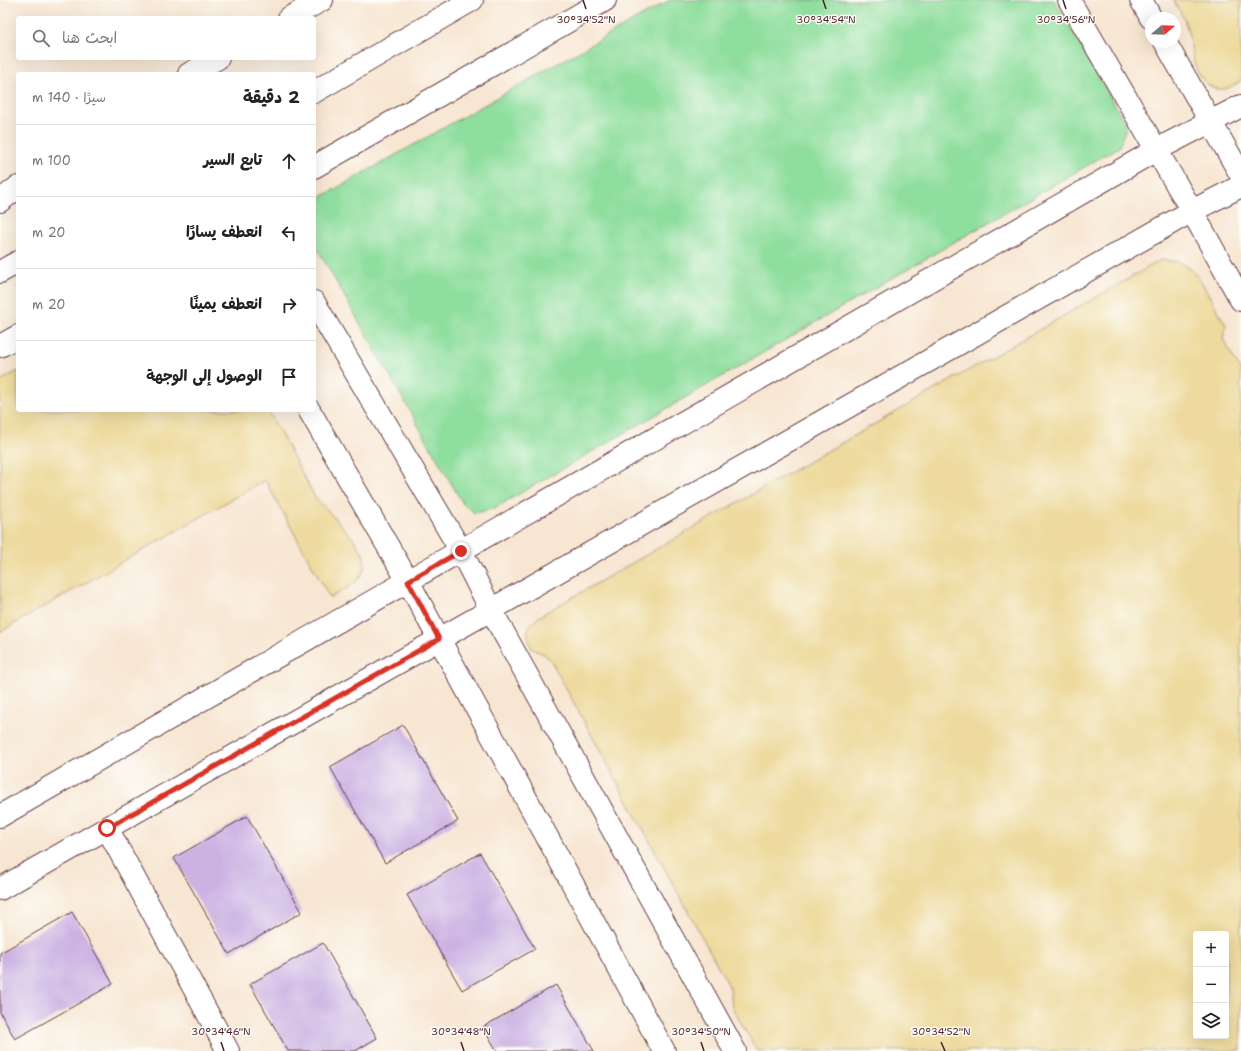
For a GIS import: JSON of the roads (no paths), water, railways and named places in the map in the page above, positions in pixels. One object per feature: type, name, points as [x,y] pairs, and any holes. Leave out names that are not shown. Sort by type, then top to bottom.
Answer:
[{"type":"street","points":[[293,16],[322,0]]},
{"type":"street","points":[[316,91],[472,0]]},
{"type":"street","points":[[316,166],[605,0]]},
{"type":"street","points":[[1069,0],[1192,211],[1241,300]]},
{"type":"street","points":[[1141,0],[1148,12]]},
{"type":"street","points":[[1168,48],[1241,175]]},
{"type":"street","points":[[193,72],[214,60]]},
{"type":"street","points":[[0,816],[1156,150],[1241,106]]},
{"type":"street","points":[[0,889],[1192,211],[1241,186]]},
{"type":"street","points":[[0,200],[16,188]]},
{"type":"street","points":[[0,272],[16,263]]},
{"type":"street","points":[[316,305],[461,551],[491,610],[735,1051]]},
{"type":"street","points":[[0,346],[16,337]]},
{"type":"street","points":[[310,412],[408,581],[664,1051]]},
{"type":"street","points":[[107,828],[228,1051]]}]
